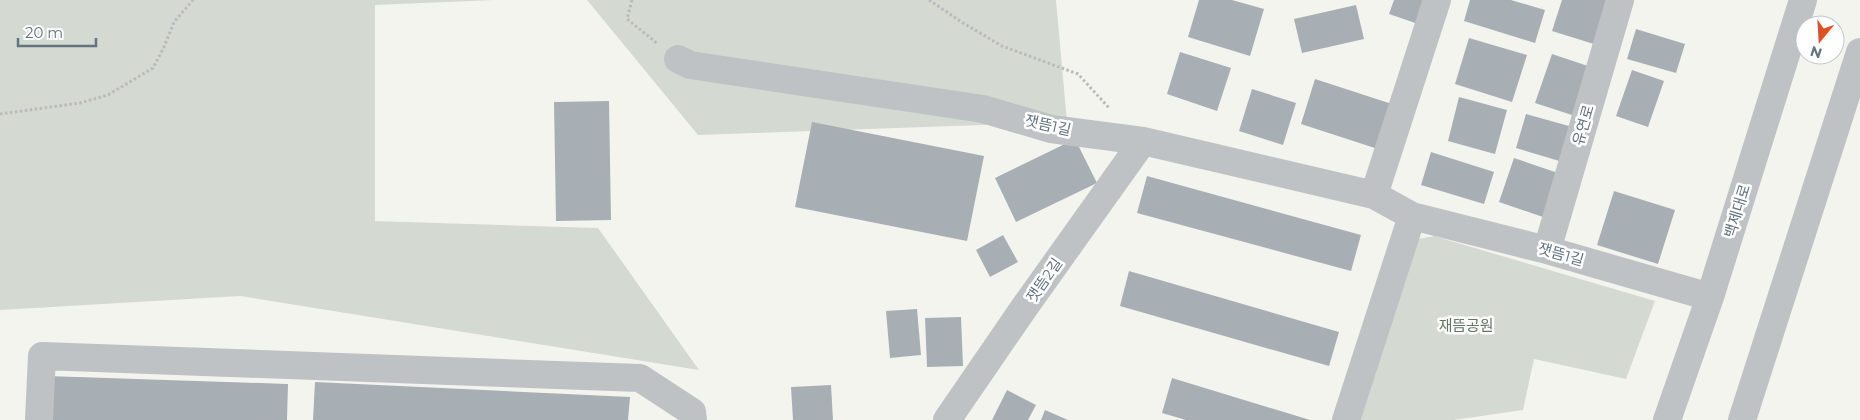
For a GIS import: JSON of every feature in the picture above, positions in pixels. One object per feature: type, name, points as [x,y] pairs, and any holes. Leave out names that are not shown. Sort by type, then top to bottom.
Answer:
[{"type":"street","points":[[1374,196],[1437,0]]},
{"type":"street","name":"유연로","points":[[1547,250],[1620,0]]},
{"type":"street","name":"백제대로","points":[[1667,420],[1710,297],[1803,0]]},
{"type":"street","points":[[1742,420],[1860,52]]},
{"type":"street","name":"잿뜸1길","points":[[678,59],[690,65],[983,109],[1052,128],[1143,141],[1374,196],[1412,216],[1547,250],[1710,297]]},
{"type":"street","name":"잿뜸2길","points":[[947,420],[1143,141]]},
{"type":"street","points":[[1346,420],[1412,216]]},
{"type":"street","points":[[39,420],[42,356],[640,378],[692,412],[693,420]]},
{"type":"path","points":[[0,114],[80,103],[108,95],[153,68],[174,22],[193,0]]},
{"type":"path","points":[[632,0],[627,19],[678,59]]},
{"type":"path","points":[[930,0],[963,23],[1002,46],[1078,74],[1128,129],[1143,141]]},
{"type":"green space","points":[[0,0],[495,0],[375,5],[375,221],[598,228],[699,370],[240,296],[0,310]]},
{"type":"green space","points":[[587,0],[1056,0],[1067,122],[698,135]]},
{"type":"green space","name":"재뜸공원","points":[[1434,236],[1655,301],[1626,379],[1534,359],[1523,410],[1454,420],[1353,420],[1414,240]]},
{"type":"building","points":[[1199,0],[1232,0],[1264,9],[1250,56],[1188,37]]},
{"type":"building","points":[[1394,0],[1433,0],[1424,26],[1389,14]]},
{"type":"building","points":[[1470,0],[1511,0],[1545,10],[1535,43],[1464,21]]},
{"type":"building","points":[[1562,0],[1611,0],[1597,45],[1552,31]]},
{"type":"building","points":[[1356,5],[1364,39],[1302,53],[1294,19]]},
{"type":"building","points":[[1636,29],[1685,44],[1676,73],[1627,59]]},
{"type":"building","points":[[1469,38],[1527,55],[1512,102],[1455,84]]},
{"type":"building","points":[[1180,52],[1231,68],[1217,111],[1167,94]]},
{"type":"building","points":[[1552,54],[1594,68],[1578,117],[1535,103]]},
{"type":"building","points":[[1632,70],[1664,81],[1648,127],[1616,116]]},
{"type":"building","points":[[1315,79],[1395,105],[1381,150],[1301,124]]},
{"type":"building","points":[[1252,89],[1296,103],[1283,145],[1239,131]]},
{"type":"building","points":[[1459,97],[1507,110],[1495,154],[1448,141]]},
{"type":"building","points":[[609,101],[611,220],[556,221],[554,102]]},
{"type":"building","points":[[1526,114],[1576,128],[1566,163],[1516,148]]},
{"type":"building","points":[[812,122],[984,156],[967,241],[795,207]]},
{"type":"building","points":[[1075,139],[1097,183],[1016,222],[995,178]]},
{"type":"building","points":[[1431,152],[1494,172],[1484,204],[1421,185]]},
{"type":"building","points":[[1514,158],[1561,174],[1546,218],[1499,202]]},
{"type":"building","points":[[1147,176],[1361,235],[1351,271],[1137,213]]},
{"type":"building","points":[[1614,191],[1675,210],[1658,264],[1597,245]]},
{"type":"building","points":[[1003,235],[1018,262],[990,277],[976,250]]},
{"type":"building","points":[[1129,271],[1339,332],[1329,366],[1120,306]]},
{"type":"building","points":[[917,309],[921,355],[890,358],[886,311]]},
{"type":"building","points":[[961,317],[963,366],[927,367],[925,318]]},
{"type":"building","points":[[47,376],[288,384],[287,420],[45,420]]},
{"type":"building","points":[[1172,378],[1310,420],[1186,420],[1162,413]]},
{"type":"building","points":[[315,382],[630,397],[628,420],[313,420]]},
{"type":"building","points":[[831,385],[833,420],[793,420],[791,387]]},
{"type":"building","points":[[1007,390],[1036,405],[1028,420],[992,420]]},
{"type":"building","points":[[1045,410],[1068,420],[1041,420]]}]
